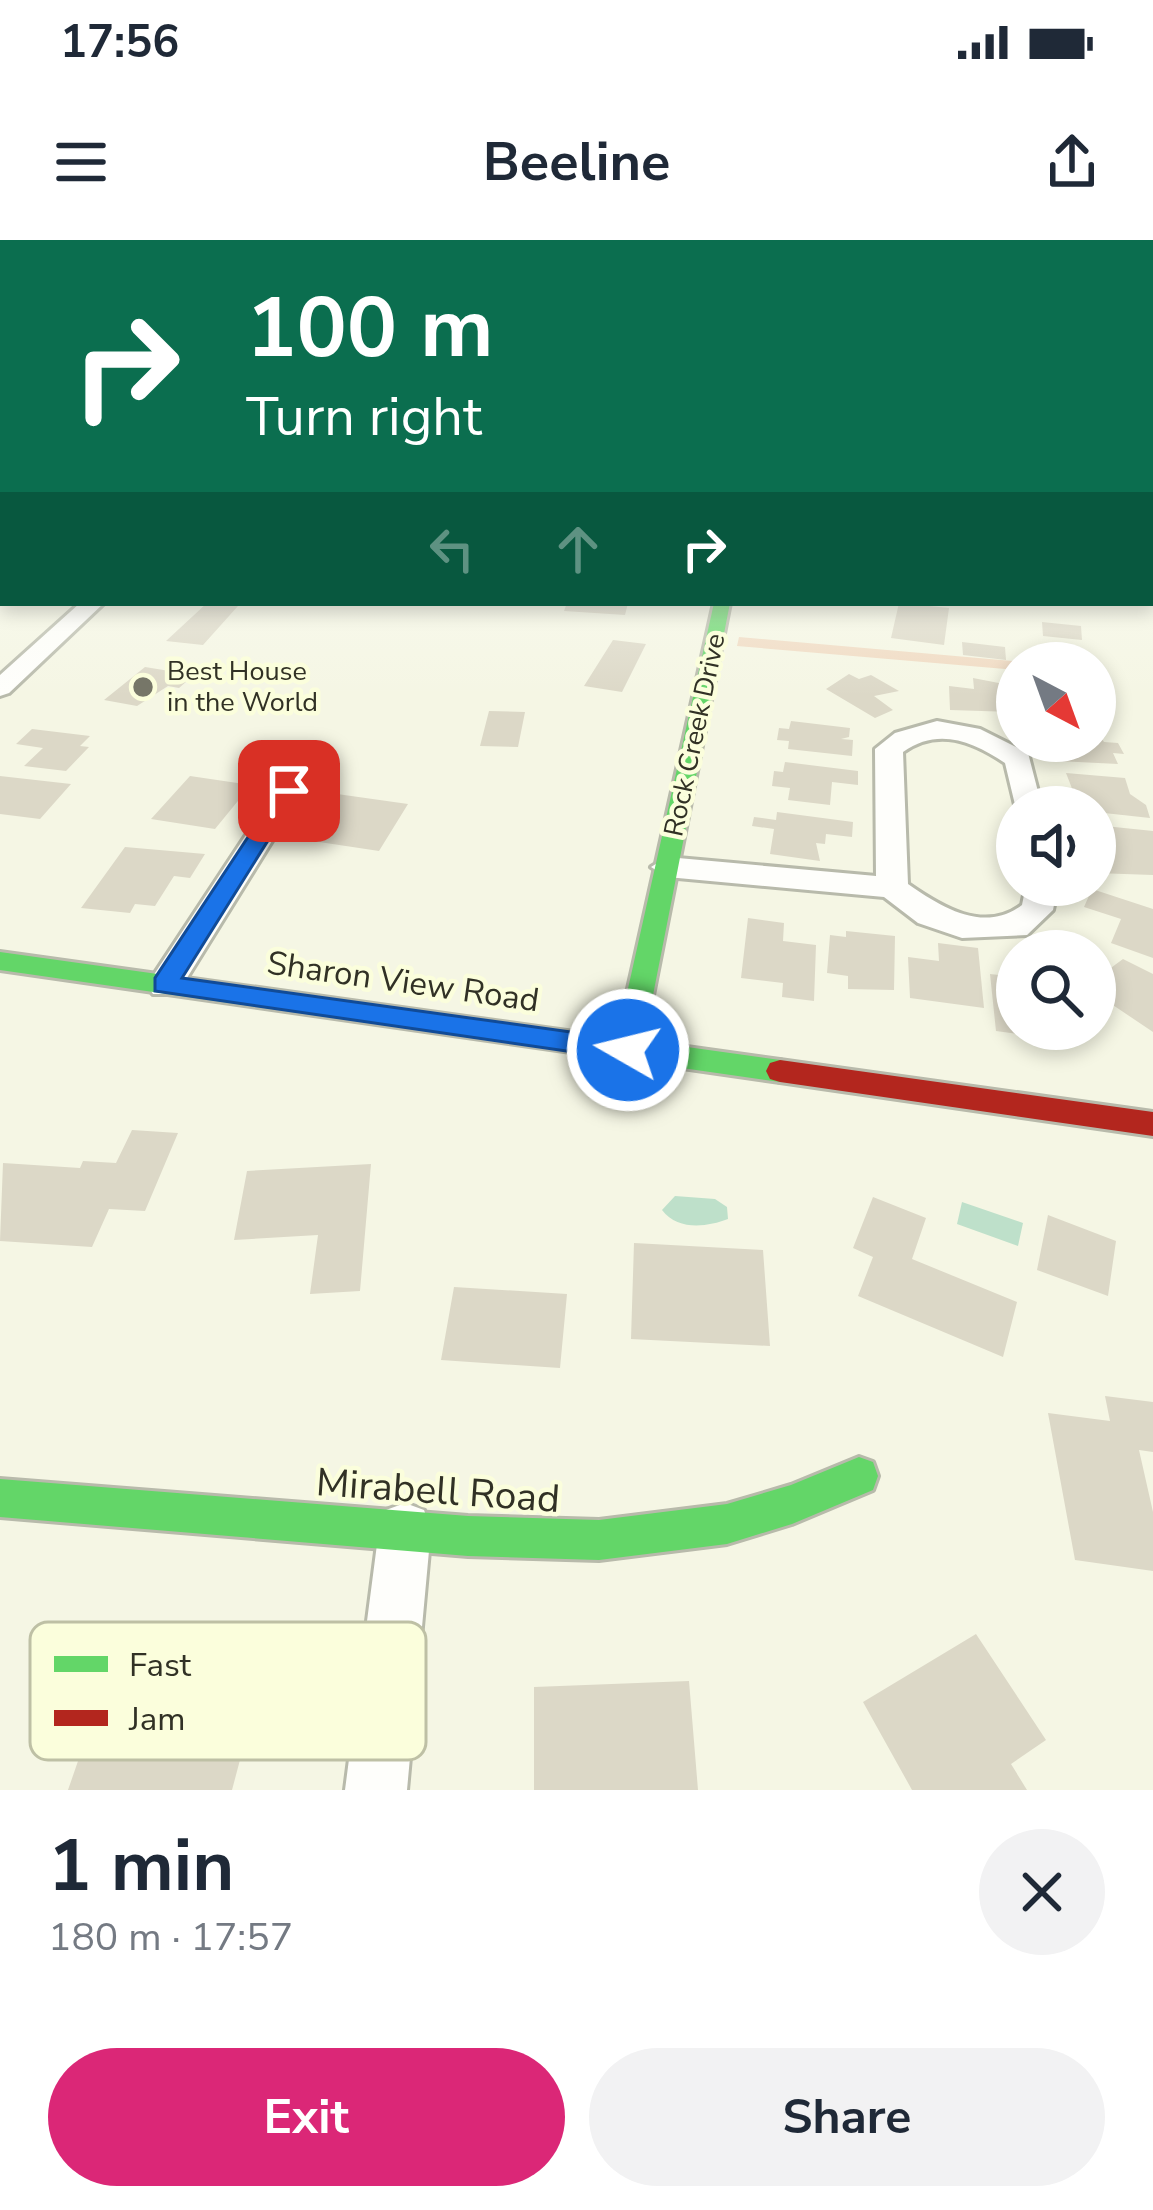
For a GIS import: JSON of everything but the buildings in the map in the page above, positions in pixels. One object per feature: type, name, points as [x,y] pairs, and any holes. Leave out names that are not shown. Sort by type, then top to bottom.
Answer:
[{"type":"street","points":[[0,688],[90,606]]},
{"type":"street","name":"Rock Creek Drive","points":[[628,1050],[721,606]]},
{"type":"street","points":[[892,888],[890,749],[903,737],[930,727],[994,742],[1018,759],[1023,786]]},
{"type":"street","points":[[165,985],[289,791]]},
{"type":"street","name":"Rock Creek Drive","points":[[667,867],[892,888],[930,916],[962,927],[1015,927],[1038,906]]},
{"type":"street","name":"Sharon View Road","points":[[0,962],[1153,1124]]},
{"type":"street","name":"Mirabell Road","points":[[0,1498],[627,1543],[752,1523],[797,1510],[859,1476]]},
{"type":"street","points":[[395,1622],[405,1529]]},
{"type":"street","points":[[376,1790],[379,1760]]},
{"type":"shaded area","points":[[739,637],[996,660],[996,668],[737,646]]},
{"type":"shaded area","points":[[675,1196],[715,1199],[727,1207],[728,1219],[702,1225],[676,1221],[662,1210]]},
{"type":"shaded area","points":[[962,1202],[1023,1223],[1018,1246],[957,1224]]},
{"type":"traffic: fast","points":[[628,1050],[721,606]]},
{"type":"traffic: fast","points":[[0,961],[780,1071]]},
{"type":"traffic: fast","points":[[0,1498],[468,1536],[599,1540],[727,1524],[792,1505],[859,1476]]},
{"type":"traffic: jam","points":[[780,1071],[1153,1124]]},
{"type":"place","name":"Best House in the World","points":[[143,687]]},
{"type":"route","points":[[289,791],[165,985],[628,1050]]}]
